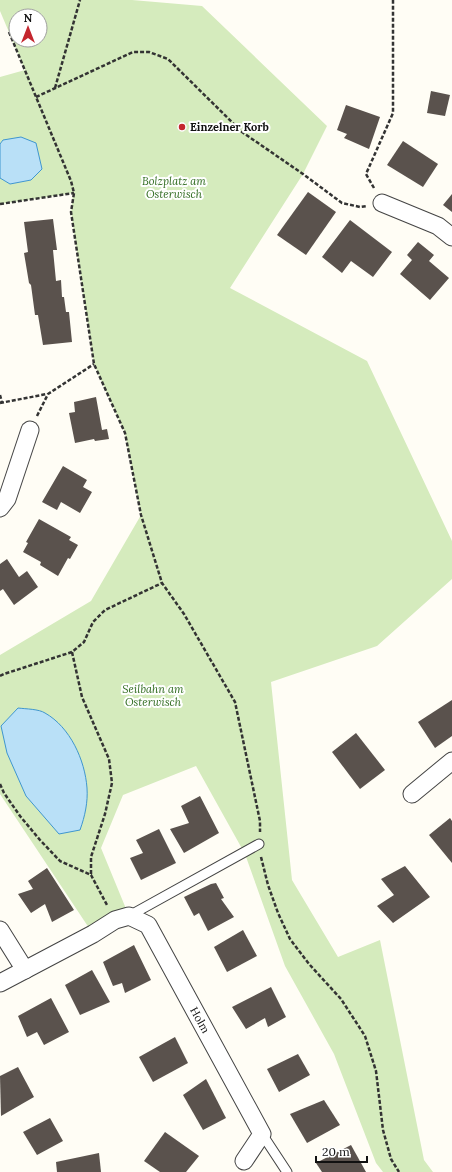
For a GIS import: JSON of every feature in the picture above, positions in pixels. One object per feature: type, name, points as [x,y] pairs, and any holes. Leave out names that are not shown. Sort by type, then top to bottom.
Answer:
[{"type":"street","points":[[382,203],[438,226],[452,237]]},
{"type":"street","points":[[0,508],[7,499],[30,430]]},
{"type":"street","points":[[412,794],[452,761]]},
{"type":"street","points":[[0,982],[122,918]]},
{"type":"street","name":"Holm","points":[[122,918],[148,925],[262,1134]]},
{"type":"street","points":[[0,930],[25,970]]},
{"type":"street","points":[[244,1161],[262,1134]]},
{"type":"lane","points":[[122,918],[259,844]]},
{"type":"lane","name":"Holm","points":[[262,1134],[287,1172]]},
{"type":"path","points":[[55,88],[80,0]]},
{"type":"path","points":[[36,97],[133,52],[149,52],[168,59],[242,132],[342,203],[360,207],[382,203],[366,174],[393,113],[393,0]]},
{"type":"path","points":[[16,48],[71,181],[74,193],[71,212],[94,364],[125,433],[141,515],[162,583],[184,614],[235,702],[260,821],[259,844],[268,885],[278,913],[290,939],[309,964],[341,999],[365,1036],[376,1071],[383,1130],[391,1159],[399,1172]]},
{"type":"path","points":[[0,204],[74,193]]},
{"type":"path","points":[[0,395],[1,403],[48,394],[94,364]]},
{"type":"path","points":[[30,430],[48,394]]},
{"type":"path","points":[[0,676],[72,652],[84,642],[93,622],[105,610],[162,583]]},
{"type":"path","points":[[72,652],[82,697],[109,759],[112,783],[105,814],[91,857],[91,875]]},
{"type":"path","points":[[0,784],[4,793],[20,816],[60,861],[91,875],[122,918]]},
{"type":"green space","points":[[0,0],[132,0],[202,6],[327,126],[303,174],[230,288],[367,361],[452,541],[452,579],[377,646],[271,682],[292,880],[338,957],[380,940],[424,1160],[433,1172],[383,1172],[376,1163],[334,1054],[285,966],[245,854],[196,766],[123,795],[101,848],[129,916],[93,934],[0,794],[0,655],[91,601],[141,515],[125,433],[94,364],[71,212],[73,193],[0,204],[0,178],[10,184],[31,180],[42,169],[3,140],[0,144],[0,77],[25,70],[16,48],[48,48],[48,8],[8,8],[8,30],[0,11]]},
{"type":"water","points":[[21,137],[36,143],[42,169],[31,180],[10,184],[0,178],[0,144],[3,140]]},
{"type":"water","points":[[18,708],[36,710],[45,713],[62,727],[75,745],[83,766],[87,788],[86,809],[80,830],[59,834],[26,796],[7,753],[1,726]]},
{"type":"building","points":[[431,91],[450,95],[445,116],[427,113]]},
{"type":"building","points":[[346,105],[380,117],[369,149],[344,138],[347,134],[337,130]]},
{"type":"building","points":[[403,141],[438,164],[423,187],[387,165]]},
{"type":"building","points":[[308,192],[336,212],[306,255],[277,235]]},
{"type":"building","points":[[452,194],[452,212],[443,205]]},
{"type":"building","points":[[53,219],[57,250],[53,250],[56,281],[61,280],[62,297],[64,297],[66,312],[69,312],[72,342],[43,345],[38,315],[35,315],[31,285],[29,283],[24,253],[28,252],[24,222]]},
{"type":"building","points":[[350,220],[392,252],[373,277],[351,261],[342,273],[322,257]]},
{"type":"building","points":[[418,242],[434,255],[429,261],[449,278],[430,300],[400,274],[412,260],[407,255]]},
{"type":"building","points":[[96,397],[102,430],[107,429],[109,439],[95,441],[94,439],[75,443],[69,413],[75,412],[74,402]]},
{"type":"building","points":[[63,466],[87,480],[83,487],[92,492],[80,513],[61,502],[57,510],[42,502]]},
{"type":"building","points":[[39,519],[71,537],[69,540],[78,545],[70,559],[68,558],[58,576],[40,565],[41,562],[23,552],[28,543],[26,542]]},
{"type":"building","points":[[7,559],[19,577],[27,571],[38,587],[14,605],[3,589],[0,591],[0,564]]},
{"type":"building","points":[[452,700],[452,736],[435,748],[418,722]]},
{"type":"building","points":[[356,733],[385,770],[360,789],[332,752]]},
{"type":"building","points":[[200,796],[219,833],[184,853],[170,829],[189,823],[181,806]]},
{"type":"building","points":[[450,818],[452,821],[452,863],[429,835]]},
{"type":"building","points":[[159,829],[176,863],[141,880],[130,858],[143,853],[136,840]]},
{"type":"building","points":[[405,866],[430,897],[393,923],[377,906],[394,895],[381,879]]},
{"type":"building","points":[[47,868],[74,910],[52,922],[45,904],[31,913],[18,894],[33,889],[28,881]]},
{"type":"building","points":[[216,883],[224,898],[221,899],[234,917],[208,931],[199,913],[194,916],[184,897]]},
{"type":"building","points":[[243,930],[257,956],[227,972],[214,947]]},
{"type":"building","points":[[134,945],[151,980],[125,993],[122,983],[113,986],[103,962]]},
{"type":"building","points":[[92,970],[110,1002],[80,1015],[65,985]]},
{"type":"building","points":[[271,987],[286,1017],[268,1027],[265,1018],[246,1029],[232,1007]]},
{"type":"building","points":[[51,998],[69,1032],[44,1045],[37,1032],[27,1037],[18,1016]]},
{"type":"building","points":[[175,1037],[188,1063],[153,1082],[139,1057]]},
{"type":"building","points":[[298,1054],[310,1075],[279,1092],[267,1069]]},
{"type":"building","points":[[18,1067],[34,1097],[1,1116],[0,1076]]},
{"type":"building","points":[[206,1079],[226,1118],[203,1130],[183,1095]]},
{"type":"building","points":[[324,1100],[340,1125],[307,1143],[290,1114]]},
{"type":"building","points":[[50,1118],[63,1141],[37,1155],[23,1132]]},
{"type":"building","points":[[165,1132],[199,1156],[186,1172],[160,1172],[144,1161]]},
{"type":"building","points":[[351,1145],[366,1172],[322,1172],[316,1163]]},
{"type":"building","points":[[99,1153],[101,1172],[57,1172],[56,1162]]},
{"type":"place","name":"Einzelner Korb","points":[[182,127]]},
{"type":"park label","name":"Bolzplatz am Osterwisch","points":[[174,187]]},
{"type":"park label","name":"Seilbahn am Osterwisch","points":[[153,695]]}]
